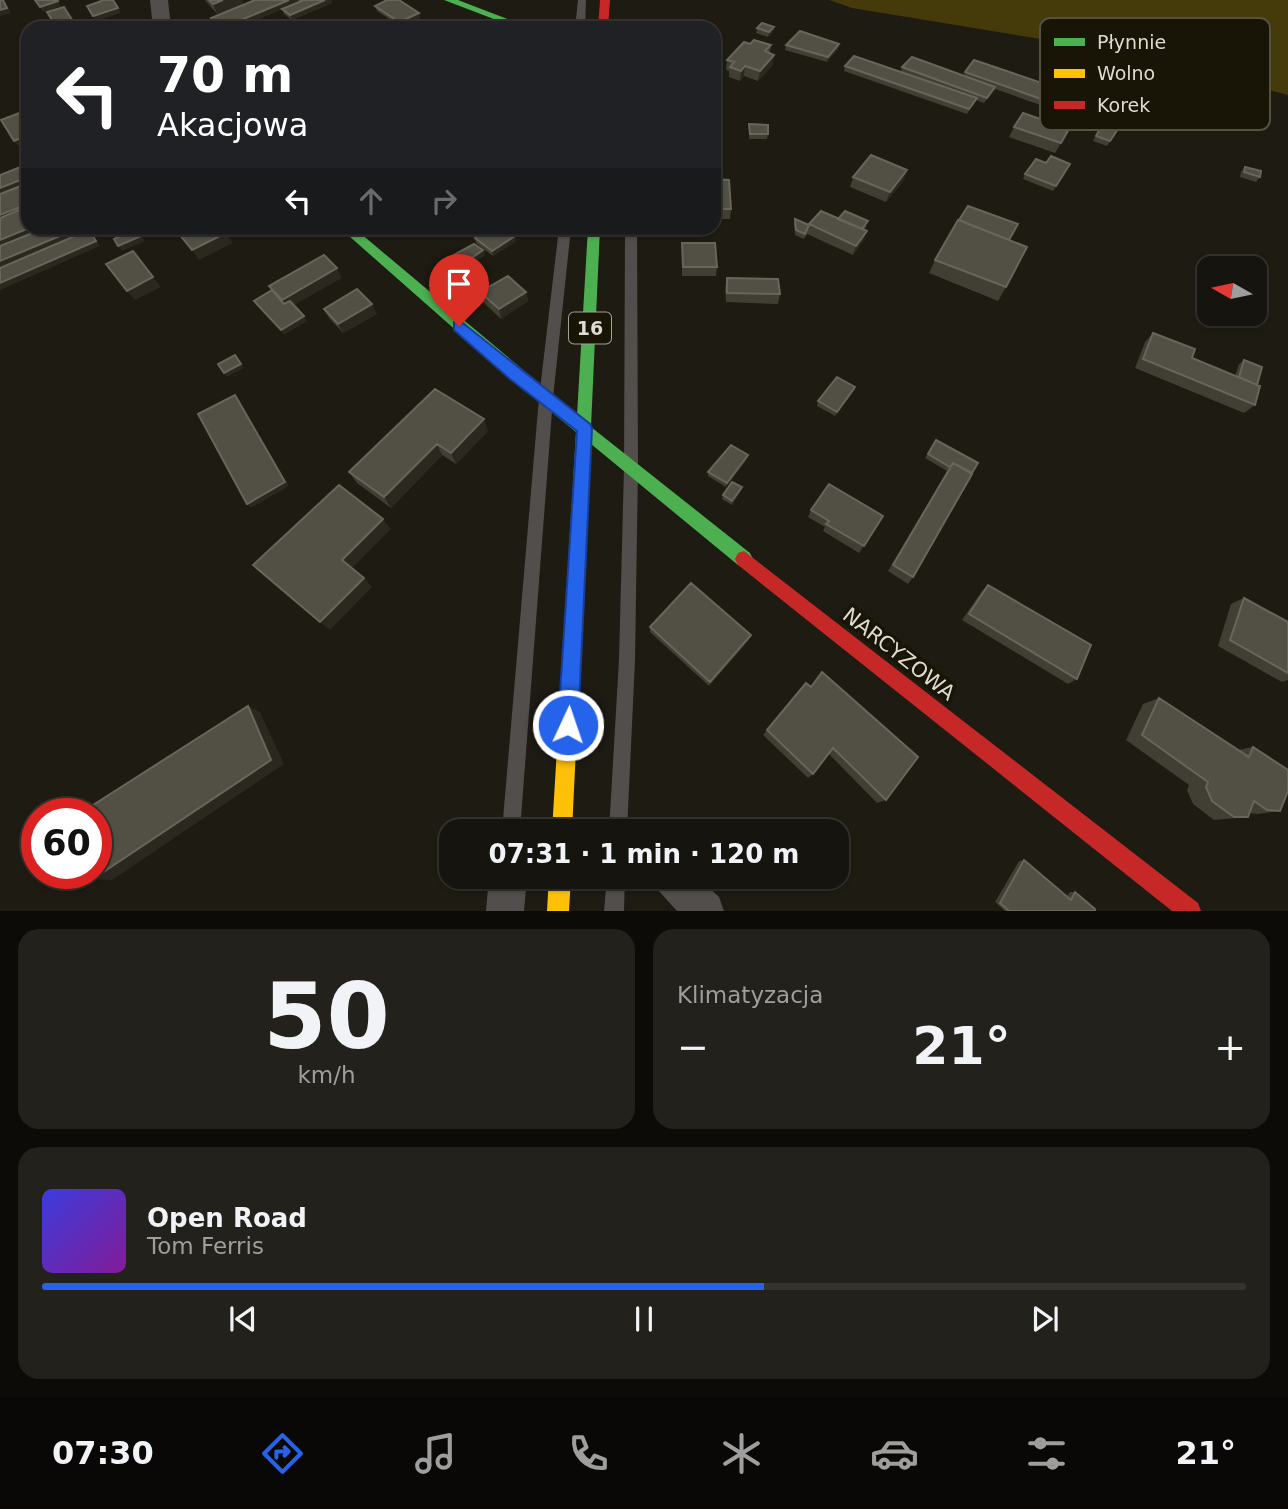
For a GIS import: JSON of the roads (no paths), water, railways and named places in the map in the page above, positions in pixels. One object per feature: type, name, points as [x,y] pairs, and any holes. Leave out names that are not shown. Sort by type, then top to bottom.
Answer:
[{"type":"street","points":[[159,0],[161,21]]},
{"type":"street","points":[[449,0],[507,21]]},
{"type":"street","points":[[604,21],[605,0]]},
{"type":"street","name":"NARCYZOWA","points":[[354,235],[632,468],[1190,911]]},
{"type":"street","name":"16","points":[[563,819],[594,235]]},
{"type":"street","points":[[505,911],[507,889]]},
{"type":"street","points":[[558,911],[559,889]]},
{"type":"street","points":[[683,889],[705,911]]},
{"type":"lane","points":[[580,21],[582,0]]},
{"type":"lane","points":[[512,819],[546,398],[564,235]]},
{"type":"lane","points":[[619,819],[627,660],[632,468],[631,235]]},
{"type":"lane","points":[[614,911],[615,889]]}]
